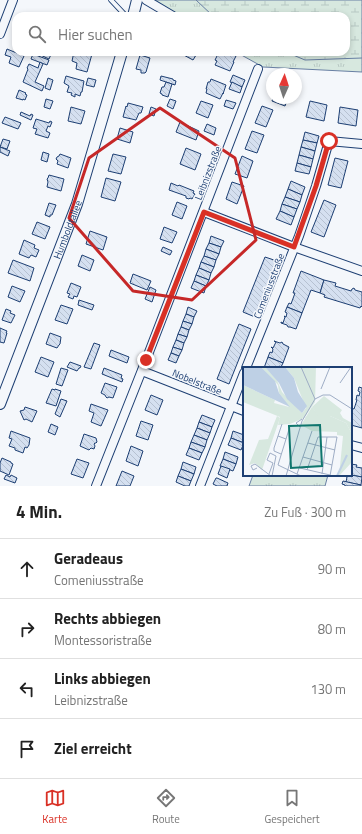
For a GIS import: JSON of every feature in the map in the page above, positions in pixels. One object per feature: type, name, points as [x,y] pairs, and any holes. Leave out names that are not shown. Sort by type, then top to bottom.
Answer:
[{"type":"street","points":[[0,34],[13,0]]},
{"type":"street","points":[[134,12],[138,0]]},
{"type":"street","points":[[146,0],[166,12]]},
{"type":"street","name":"Humboldtallee","points":[[0,404],[77,204],[121,56]]},
{"type":"street","name":"Leibnizstraße","points":[[96,486],[204,212],[258,69]]},
{"type":"street","name":"Comeniusstraße","points":[[246,367],[294,247],[316,186],[329,141],[362,144]]},
{"type":"street","points":[[204,212],[294,247],[362,271]]},
{"type":"street","name":"Nobelstraße","points":[[142,370],[243,411]]},
{"type":"street","points":[[200,486],[243,376]]},
{"type":"street","points":[[352,445],[362,448]]},
{"type":"lane","points":[[111,0],[122,12]]},
{"type":"highlighted area","points":[[160,108],[235,158],[256,240],[192,300],[133,291],[69,218],[89,158]]},
{"type":"green space","points":[[146,0],[362,0],[362,72],[263,67],[243,56],[350,56],[350,12],[167,12]]},
{"type":"green space","points":[[196,0],[362,0],[362,58],[305,60],[296,56],[350,56],[350,12],[209,12]]},
{"type":"green space","points":[[253,476],[328,476],[325,486],[249,486]]},
{"type":"building","points":[[7,49],[12,51],[12,56],[24,56],[19,67],[9,63],[11,57],[5,55]]},
{"type":"building","points":[[32,56],[38,56],[49,60],[47,65],[31,59]]},
{"type":"building","points":[[43,56],[50,56],[49,59]]},
{"type":"building","points":[[73,56],[91,56],[87,72],[76,69],[77,63],[72,61]]},
{"type":"building","points":[[140,56],[150,58],[145,73],[141,73],[141,70],[136,69]]},
{"type":"building","points":[[186,56],[196,56],[193,60]]},
{"type":"building","points":[[217,56],[236,56],[230,71],[215,65],[217,61],[215,60]]},
{"type":"building","points":[[40,62],[43,64],[35,82],[44,86],[42,91],[23,82],[29,64],[38,68]]},
{"type":"building","points":[[233,75],[245,80],[242,87],[230,82]]},
{"type":"building","points":[[66,76],[84,81],[80,96],[75,94],[75,97],[71,95],[72,93],[67,92],[69,86],[64,83]]},
{"type":"building","points":[[161,76],[173,79],[176,81],[175,85],[160,80]]},
{"type":"building","points":[[48,78],[53,80],[50,90],[45,88]]},
{"type":"building","points":[[88,78],[96,80],[94,87],[86,85]]},
{"type":"building","points":[[211,79],[226,85],[220,99],[206,93],[208,82],[210,82]]},
{"type":"building","points":[[166,82],[172,84],[168,97],[160,93]]},
{"type":"building","points":[[232,82],[242,87],[240,93],[229,89]]},
{"type":"building","points":[[19,90],[26,93],[25,94],[27,95],[25,100],[16,98]]},
{"type":"building","points":[[46,99],[53,101],[50,109],[44,107]]},
{"type":"building","points":[[170,99],[176,101],[173,109],[167,106]]},
{"type":"building","points":[[226,100],[236,103],[233,109],[224,106]]},
{"type":"building","points":[[201,101],[213,105],[208,118],[196,113]]},
{"type":"building","points":[[310,101],[327,105],[324,121],[306,117]]},
{"type":"building","points":[[128,103],[143,107],[136,120],[123,117]]},
{"type":"building","points":[[262,106],[273,110],[266,127],[255,123]]},
{"type":"building","points":[[71,107],[85,111],[81,124],[68,121]]},
{"type":"building","points":[[151,107],[156,109],[154,116],[149,114]]},
{"type":"building","points":[[340,107],[358,110],[356,126],[338,123]]},
{"type":"building","points":[[21,112],[30,116],[31,114],[33,115],[31,120],[20,115]]},
{"type":"building","points":[[5,117],[21,123],[18,129],[2,123]]},
{"type":"building","points":[[36,119],[49,123],[50,121],[52,122],[46,131],[50,133],[48,138],[35,134],[37,129],[33,128]]},
{"type":"building","points":[[180,122],[199,131],[196,140],[176,132]]},
{"type":"building","points":[[207,124],[216,128],[214,135],[204,131]]},
{"type":"building","points":[[120,128],[133,132],[130,143],[117,139]]},
{"type":"building","points":[[252,131],[264,135],[257,153],[245,149]]},
{"type":"building","points":[[305,132],[319,136],[317,143],[303,140]]},
{"type":"building","points":[[3,139],[10,141],[7,149],[0,147]]},
{"type":"building","points":[[303,140],[317,143],[315,151],[301,147]]},
{"type":"building","points":[[0,147],[10,151],[8,156],[0,152]]},
{"type":"building","points":[[301,147],[315,151],[313,159],[299,155]]},
{"type":"building","points":[[186,148],[201,154],[195,170],[180,164]]},
{"type":"building","points":[[43,152],[49,154],[47,162],[41,160]]},
{"type":"building","points":[[60,154],[71,158],[68,168],[57,164],[58,161],[56,159]]},
{"type":"building","points":[[113,154],[126,157],[121,174],[108,171]]},
{"type":"building","points":[[299,155],[313,159],[311,167],[297,163]]},
{"type":"building","points":[[242,156],[253,161],[247,178],[235,174]]},
{"type":"building","points":[[335,158],[348,161],[341,188],[328,185]]},
{"type":"building","points":[[297,163],[311,167],[309,174],[295,171]]},
{"type":"building","points":[[49,175],[64,179],[61,191],[47,187],[47,179]]},
{"type":"building","points":[[106,178],[121,182],[115,201],[101,197]]},
{"type":"building","points":[[291,181],[305,187],[302,195],[288,189]]},
{"type":"building","points":[[232,182],[244,186],[237,204],[226,199]]},
{"type":"building","points":[[171,183],[194,191],[193,193],[195,194],[192,199],[186,198],[186,196],[169,190]]},
{"type":"building","points":[[288,189],[302,195],[300,202],[285,197]]},
{"type":"building","points":[[285,197],[300,202],[297,209],[282,204]]},
{"type":"building","points":[[324,200],[336,205],[324,237],[311,232]]},
{"type":"building","points":[[177,202],[187,206],[182,219],[172,215]]},
{"type":"building","points":[[49,203],[56,205],[50,217],[45,215]]},
{"type":"building","points":[[282,204],[297,209],[294,217],[280,211]]},
{"type":"building","points":[[280,211],[294,217],[291,225],[276,219]]},
{"type":"building","points":[[37,222],[50,227],[45,239],[32,234]]},
{"type":"building","points":[[164,227],[177,232],[172,243],[160,239]]},
{"type":"building","points":[[90,231],[107,237],[103,250],[86,244]]},
{"type":"building","points":[[211,236],[224,241],[221,247],[209,243]]},
{"type":"building","points":[[24,240],[35,245],[34,248],[39,250],[36,257],[31,255],[29,258],[19,254]]},
{"type":"building","points":[[209,243],[221,247],[219,254],[206,249]]},
{"type":"building","points":[[163,247],[172,251],[170,255],[161,251]]},
{"type":"building","points":[[206,249],[219,254],[216,260],[204,256]]},
{"type":"building","points":[[82,255],[94,260],[90,271],[78,266]]},
{"type":"building","points":[[204,256],[216,260],[214,267],[201,262]]},
{"type":"building","points":[[265,257],[277,261],[255,317],[243,312]]},
{"type":"building","points":[[13,260],[34,268],[30,281],[8,273]]},
{"type":"building","points":[[201,262],[214,267],[211,273],[199,268]]},
{"type":"building","points":[[199,268],[211,273],[209,280],[196,275]]},
{"type":"building","points":[[301,271],[324,280],[320,293],[311,290],[302,313],[287,307],[289,303],[291,304],[295,293],[293,293]]},
{"type":"building","points":[[133,274],[151,281],[147,290],[130,283]]},
{"type":"building","points":[[196,275],[209,280],[206,286],[194,281]]},
{"type":"building","points":[[324,280],[336,283],[335,286],[351,291],[354,288],[355,290],[362,292],[362,307],[361,306],[360,308],[324,297],[325,295],[320,293]]},
{"type":"building","points":[[194,281],[206,286],[204,293],[191,288]]},
{"type":"building","points":[[71,283],[81,287],[77,297],[74,296],[73,299],[68,297],[70,294],[67,293]]},
{"type":"building","points":[[12,286],[25,291],[20,302],[8,297]]},
{"type":"building","points":[[150,287],[156,290],[152,302],[145,299]]},
{"type":"building","points":[[79,300],[94,305],[92,310],[78,305]]},
{"type":"building","points":[[61,305],[73,309],[67,324],[55,320]]},
{"type":"building","points":[[188,307],[197,311],[194,317],[186,314]]},
{"type":"building","points":[[287,307],[302,313],[296,329],[281,323],[283,323],[284,316],[286,317],[287,313],[285,312]]},
{"type":"building","points":[[6,309],[15,315],[11,323],[2,320]]},
{"type":"building","points":[[186,314],[194,317],[192,324],[183,321]]},
{"type":"building","points":[[183,321],[192,324],[189,330],[181,327]]},
{"type":"building","points":[[239,324],[251,329],[229,384],[217,379]]},
{"type":"building","points":[[181,327],[189,330],[187,337],[178,334]]},
{"type":"building","points":[[0,328],[7,331],[4,343],[0,342]]},
{"type":"building","points":[[50,333],[61,337],[60,344],[57,348],[46,344]]},
{"type":"building","points":[[178,334],[187,337],[184,343],[176,340]]},
{"type":"building","points":[[176,340],[184,343],[182,350],[173,347]]},
{"type":"building","points":[[274,341],[280,343],[282,342],[289,347],[283,363],[268,357],[270,352],[272,353],[273,349],[271,347],[273,348],[276,342]]},
{"type":"building","points":[[94,343],[100,345],[91,369],[84,367]]},
{"type":"building","points":[[173,347],[182,350],[179,356],[171,353]]},
{"type":"building","points":[[111,350],[129,357],[127,363],[109,356]]},
{"type":"building","points":[[171,353],[179,356],[176,363],[168,360]]},
{"type":"building","points":[[41,357],[54,362],[48,377],[35,372]]},
{"type":"building","points":[[268,357],[283,363],[281,367],[264,367]]},
{"type":"building","points":[[70,362],[81,366],[77,371],[67,367]]},
{"type":"building","points":[[61,368],[68,370],[62,386],[56,384]]},
{"type":"building","points":[[104,368],[122,375],[122,382],[102,374]]},
{"type":"building","points":[[105,383],[117,387],[113,398],[107,398],[101,393]]},
{"type":"building","points":[[359,387],[362,388],[362,428],[352,425],[352,408],[354,409],[357,395],[359,396],[360,392],[358,391]]},
{"type":"building","points":[[52,389],[61,391],[56,406],[46,403]]},
{"type":"building","points":[[151,395],[163,400],[157,415],[145,410]]},
{"type":"building","points":[[61,399],[67,401],[60,417],[55,414]]},
{"type":"building","points":[[91,404],[108,410],[101,426],[91,422],[94,413],[89,411]]},
{"type":"building","points":[[25,407],[37,411],[32,422],[26,419],[24,420],[20,411],[24,410]]},
{"type":"building","points":[[202,415],[215,420],[212,427],[199,422]]},
{"type":"building","points":[[141,421],[153,425],[148,440],[136,436]]},
{"type":"building","points":[[199,422],[212,427],[210,433],[197,428]]},
{"type":"building","points":[[51,424],[58,427],[55,435],[48,432]]},
{"type":"building","points":[[197,428],[210,433],[207,440],[194,435]]},
{"type":"building","points":[[11,431],[30,438],[29,445],[27,448],[25,447],[23,453],[9,446],[12,439],[9,438]]},
{"type":"building","points":[[233,431],[243,435],[243,443],[231,438]]},
{"type":"building","points":[[84,434],[96,438],[97,442],[94,444],[94,449],[91,448],[89,450],[80,446]]},
{"type":"building","points":[[194,435],[207,440],[205,447],[191,442]]},
{"type":"building","points":[[231,438],[243,443],[241,450],[228,445]]},
{"type":"building","points":[[191,442],[205,447],[202,453],[189,448]]},
{"type":"building","points":[[131,446],[143,451],[138,466],[126,461]]},
{"type":"building","points":[[189,448],[202,453],[199,460],[186,455]]},
{"type":"building","points":[[225,452],[238,457],[236,464],[223,459]]},
{"type":"building","points":[[2,458],[13,464],[9,475],[0,471],[0,463]]},
{"type":"building","points":[[77,459],[89,463],[83,478],[71,474]]},
{"type":"building","points":[[223,459],[236,464],[233,471],[220,466]]},
{"type":"building","points":[[183,462],[196,467],[194,474],[181,469]]},
{"type":"building","points":[[352,464],[357,465],[356,467],[362,468],[362,477],[352,475]]},
{"type":"building","points":[[221,466],[230,469],[227,478],[218,474]]},
{"type":"building","points":[[181,469],[194,474],[191,481],[178,476]]},
{"type":"building","points":[[122,471],[134,476],[130,486],[116,486]]},
{"type":"building","points":[[6,475],[10,477],[11,475],[17,478],[15,483],[4,479]]},
{"type":"building","points":[[352,475],[362,477],[361,485],[346,482],[347,477],[344,476]]},
{"type":"building","points":[[178,476],[191,481],[189,486],[176,482]]},
{"type":"building","points":[[217,478],[228,483],[227,486],[217,486],[213,484]]},
{"type":"building","points":[[343,481],[361,486],[345,486],[342,484]]},
{"type":"route","points":[[146,360],[204,212],[294,247],[316,186],[329,141]]}]
